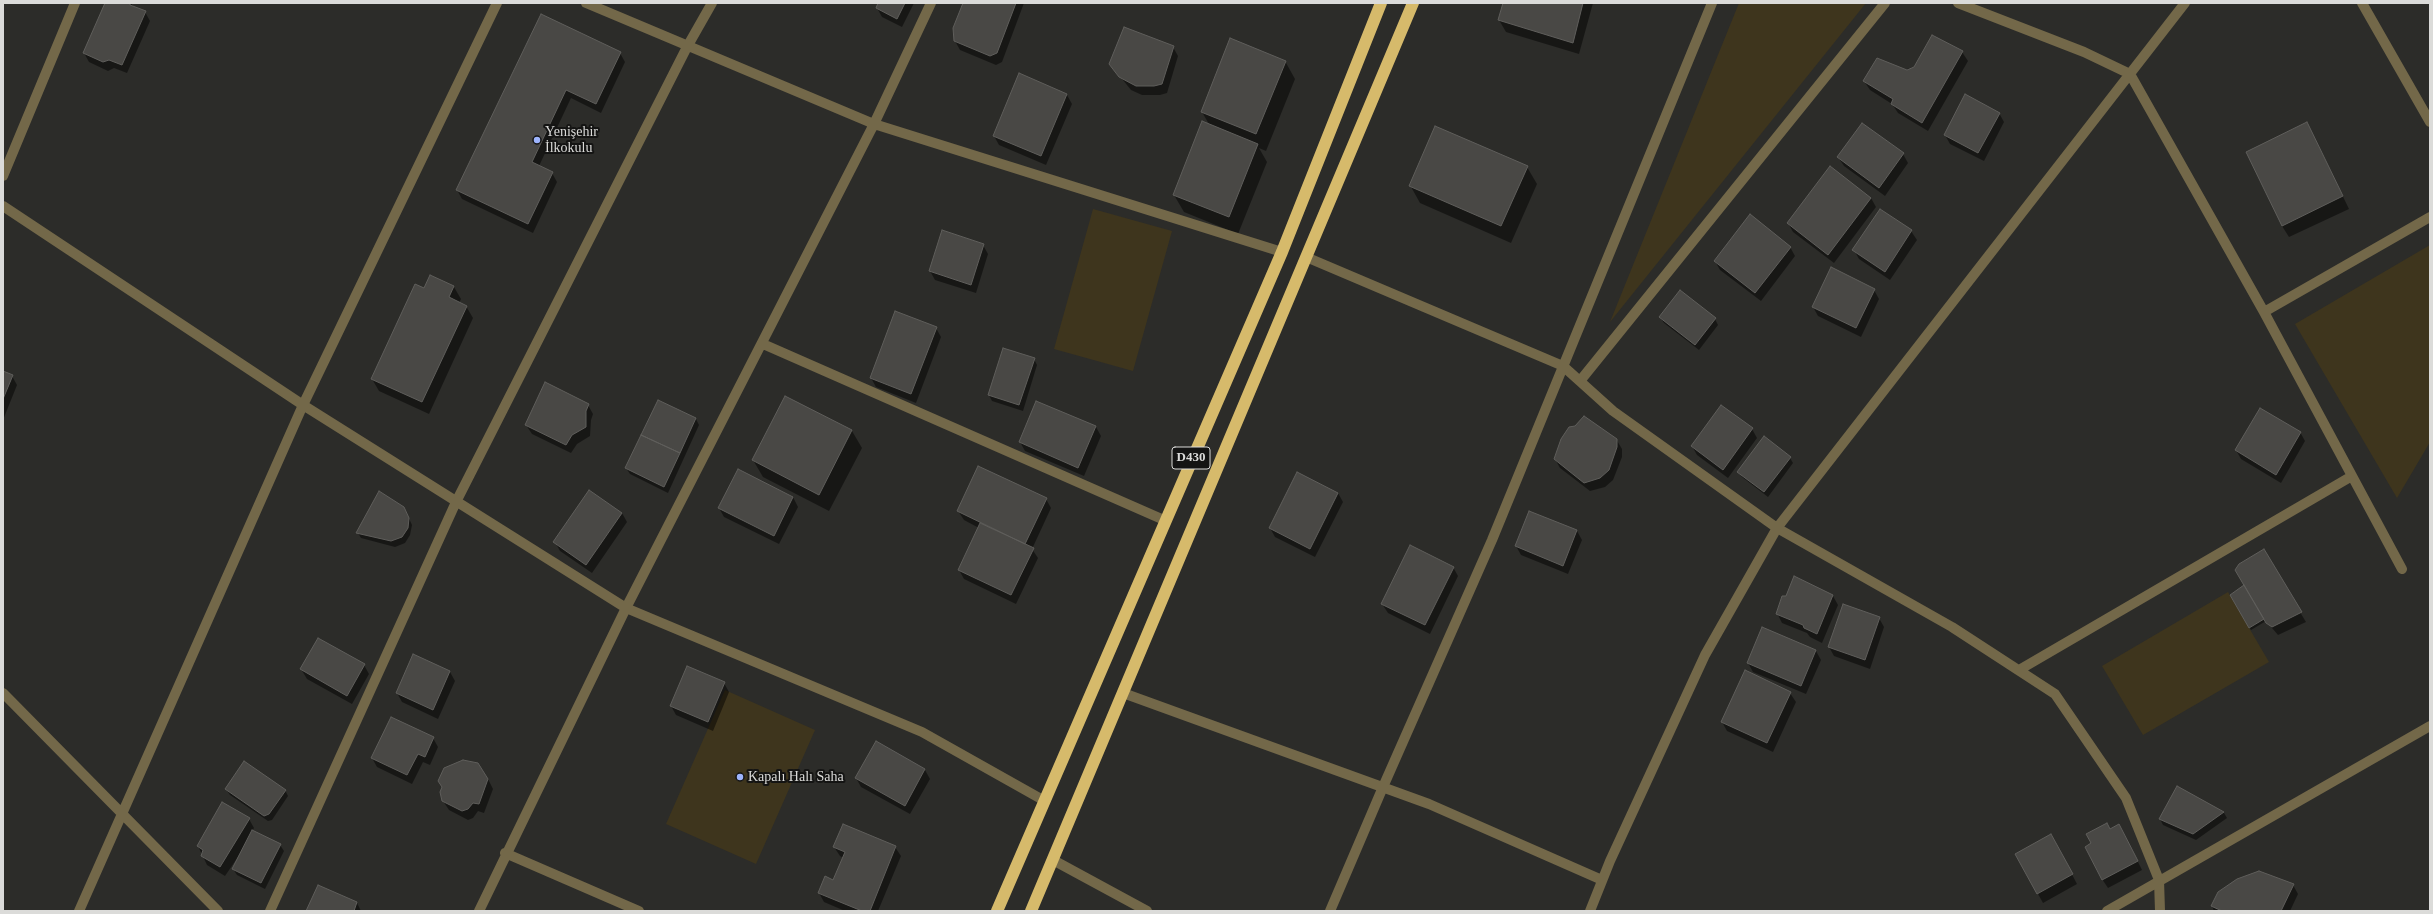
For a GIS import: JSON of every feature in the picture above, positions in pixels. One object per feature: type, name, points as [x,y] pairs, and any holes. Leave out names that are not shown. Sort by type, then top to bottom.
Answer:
[{"type":"highway","name":"D430","points":[[997,911],[1043,800],[1164,520],[1282,252],[1381,3]]},
{"type":"highway","name":"D430","points":[[1031,911],[1413,3]]},
{"type":"street","points":[[3,176],[75,3]]},
{"type":"street","points":[[79,911],[303,405],[496,3]]},
{"type":"street","points":[[586,3],[687,47],[874,124],[1282,252]]},
{"type":"street","points":[[270,911],[456,502],[687,47],[712,3]]},
{"type":"street","points":[[479,911],[505,853],[626,608],[763,344],[874,124],[931,3]]},
{"type":"street","points":[[1330,911],[1492,540],[1712,3]]},
{"type":"street","points":[[1580,381],[1885,3]]},
{"type":"street","points":[[1958,3],[2084,52],[2130,74],[2264,312],[2402,569]]},
{"type":"street","points":[[1590,911],[1602,880],[1704,655],[1777,528],[2185,3]]},
{"type":"street","points":[[2362,3],[2430,122]]},
{"type":"street","points":[[3,206],[303,405],[626,608],[922,732],[1043,800]]},
{"type":"street","points":[[2264,312],[2430,218]]},
{"type":"street","points":[[1306,257],[1563,366],[1613,411],[1777,528],[1952,627],[2056,694],[2126,798],[2159,880],[2160,911]]},
{"type":"street","points":[[763,344],[1164,520]]},
{"type":"street","points":[[2019,670],[2352,476]]},
{"type":"street","points":[[3,693],[218,911]]},
{"type":"street","points":[[1123,693],[1429,804],[1602,880]]},
{"type":"street","points":[[2107,911],[2430,726]]},
{"type":"street","points":[[505,853],[639,911]]},
{"type":"street","points":[[1053,860],[1147,911]]},
{"type":"shaded area","points":[[1739,3],[1866,3],[1610,322]]},
{"type":"shaded area","points":[[1093,209],[1172,231],[1133,371],[1054,349]]},
{"type":"shaded area","points":[[2430,245],[2430,442],[2397,498],[2295,324]]},
{"type":"shaded area","points":[[2228,592],[2269,662],[2143,735],[2102,666]]},
{"type":"shaded area","name":"Kapalı Halı Saha","points":[[725,690],[815,730],[756,864],[666,824]]},
{"type":"building","points":[[105,3],[130,3],[130,5],[146,11],[122,65],[109,60],[103,62],[83,53]]},
{"type":"building","points":[[878,3],[905,3],[897,19],[876,8]]},
{"type":"building","points":[[963,3],[1016,3],[997,53],[990,56],[954,41],[953,28]]},
{"type":"building","points":[[1503,3],[1583,3],[1573,43],[1498,20]]},
{"type":"building","points":[[541,14],[621,52],[596,104],[566,90],[532,162],[553,172],[528,224],[456,190]]},
{"type":"building","points":[[1124,27],[1174,46],[1162,84],[1154,86],[1136,86],[1119,77],[1109,64]]},
{"type":"building","points":[[1932,35],[1963,51],[1922,123],[1891,104],[1893,99],[1863,81],[1877,58],[1907,70],[1914,67]]},
{"type":"building","points":[[1230,38],[1286,61],[1256,134],[1201,112]]},
{"type":"building","points":[[1019,73],[1067,94],[1041,156],[993,136]]},
{"type":"building","points":[[1965,94],[2000,113],[1978,153],[1944,135]]},
{"type":"building","points":[[1202,121],[1258,144],[1229,217],[1173,195]]},
{"type":"building","points":[[2307,122],[2343,196],[2282,226],[2246,152]]},
{"type":"building","points":[[1862,123],[1904,153],[1879,188],[1837,157]]},
{"type":"building","points":[[1435,126],[1528,166],[1501,226],[1409,186]]},
{"type":"building","points":[[1830,166],[1871,198],[1828,255],[1787,223]]},
{"type":"building","points":[[1880,209],[1912,230],[1885,272],[1852,250]]},
{"type":"building","points":[[1750,214],[1791,247],[1755,293],[1714,261]]},
{"type":"building","points":[[942,230],[984,244],[971,285],[929,271]]},
{"type":"building","points":[[1831,267],[1875,289],[1856,328],[1812,307]]},
{"type":"building","points":[[430,275],[454,286],[449,297],[467,306],[422,402],[371,379],[415,284],[424,288]]},
{"type":"building","points":[[1680,290],[1716,318],[1695,345],[1659,317]]},
{"type":"building","points":[[895,311],[937,327],[911,394],[870,378]]},
{"type":"building","points":[[1003,348],[1035,358],[1019,405],[988,395]]},
{"type":"building","points":[[3,371],[13,375],[3,399]]},
{"type":"building","points":[[545,382],[589,404],[586,411],[586,427],[572,435],[566,445],[525,425]]},
{"type":"building","points":[[785,396],[852,430],[819,495],[752,460]]},
{"type":"building","points":[[658,400],[696,418],[680,453],[641,435]]},
{"type":"building","points":[[1036,401],[1096,426],[1078,468],[1019,442]]},
{"type":"building","points":[[1721,405],[1753,428],[1723,470],[1691,446]]},
{"type":"building","points":[[2260,408],[2301,432],[2276,475],[2235,450]]},
{"type":"building","points":[[1584,416],[1617,439],[1617,447],[1609,470],[1600,478],[1584,483],[1554,459],[1561,439],[1569,427],[1575,426]]},
{"type":"building","points":[[641,435],[680,453],[664,487],[625,468]]},
{"type":"building","points":[[1764,436],[1791,457],[1764,492],[1737,472]]},
{"type":"building","points":[[978,466],[1047,498],[1025,544],[957,511]]},
{"type":"building","points":[[738,469],[793,497],[774,536],[718,508]]},
{"type":"building","points":[[1297,472],[1338,493],[1310,549],[1269,528]]},
{"type":"building","points":[[589,490],[622,513],[586,565],[553,542]]},
{"type":"building","points":[[379,491],[404,507],[409,518],[408,528],[402,537],[391,541],[356,533]]},
{"type":"building","points":[[1529,511],[1577,530],[1563,566],[1515,546]]},
{"type":"building","points":[[980,523],[1034,548],[1011,595],[958,570]]},
{"type":"building","points":[[1410,545],[1454,567],[1425,625],[1381,604]]},
{"type":"building","points":[[2264,549],[2302,612],[2272,627],[2266,623],[2235,570],[2239,564]]},
{"type":"building","points":[[1794,576],[1833,595],[1817,634],[1804,628],[1803,625],[1776,614],[1782,596],[1786,596]]},
{"type":"building","points":[[2244,585],[2264,619],[2249,628],[2230,595]]},
{"type":"building","points":[[1843,604],[1880,617],[1865,660],[1828,647]]},
{"type":"building","points":[[1762,627],[1816,650],[1801,686],[1747,663]]},
{"type":"building","points":[[318,638],[365,664],[347,696],[300,669]]},
{"type":"building","points":[[413,654],[450,671],[433,710],[396,693]]},
{"type":"building","points":[[687,666],[725,682],[708,722],[670,706]]},
{"type":"building","points":[[1745,670],[1791,692],[1767,743],[1721,722]]},
{"type":"building","points":[[391,717],[434,737],[425,757],[418,754],[407,775],[371,758]]},
{"type":"building","points":[[876,741],[925,769],[905,806],[855,778]]},
{"type":"building","points":[[463,760],[478,763],[488,779],[479,804],[473,803],[468,809],[462,811],[442,801],[440,792],[442,787],[438,781],[444,768]]},
{"type":"building","points":[[244,761],[286,790],[269,814],[264,816],[225,789]]},
{"type":"building","points":[[2177,786],[2224,812],[2193,834],[2159,819]]},
{"type":"building","points":[[222,802],[250,818],[220,867],[201,856],[203,850],[197,846]]},
{"type":"building","points":[[2107,823],[2110,829],[2119,824],[2138,861],[2102,880],[2085,847],[2091,843],[2086,834]]},
{"type":"building","points":[[843,824],[896,846],[870,911],[862,911],[818,893],[825,876],[833,880],[845,852],[833,847]]},
{"type":"building","points":[[252,830],[281,844],[261,883],[232,869]]},
{"type":"building","points":[[2051,834],[2073,874],[2037,894],[2015,854]]},
{"type":"building","points":[[2259,871],[2294,884],[2281,911],[2222,911],[2211,906],[2218,892],[2237,879]]},
{"type":"building","points":[[318,885],[357,902],[354,911],[306,911]]},
{"type":"place","name":"Yenişehir İlkokulu","points":[[537,140]]},
{"type":"place","name":"Kapalı Halı Saha","points":[[740,777]]}]
